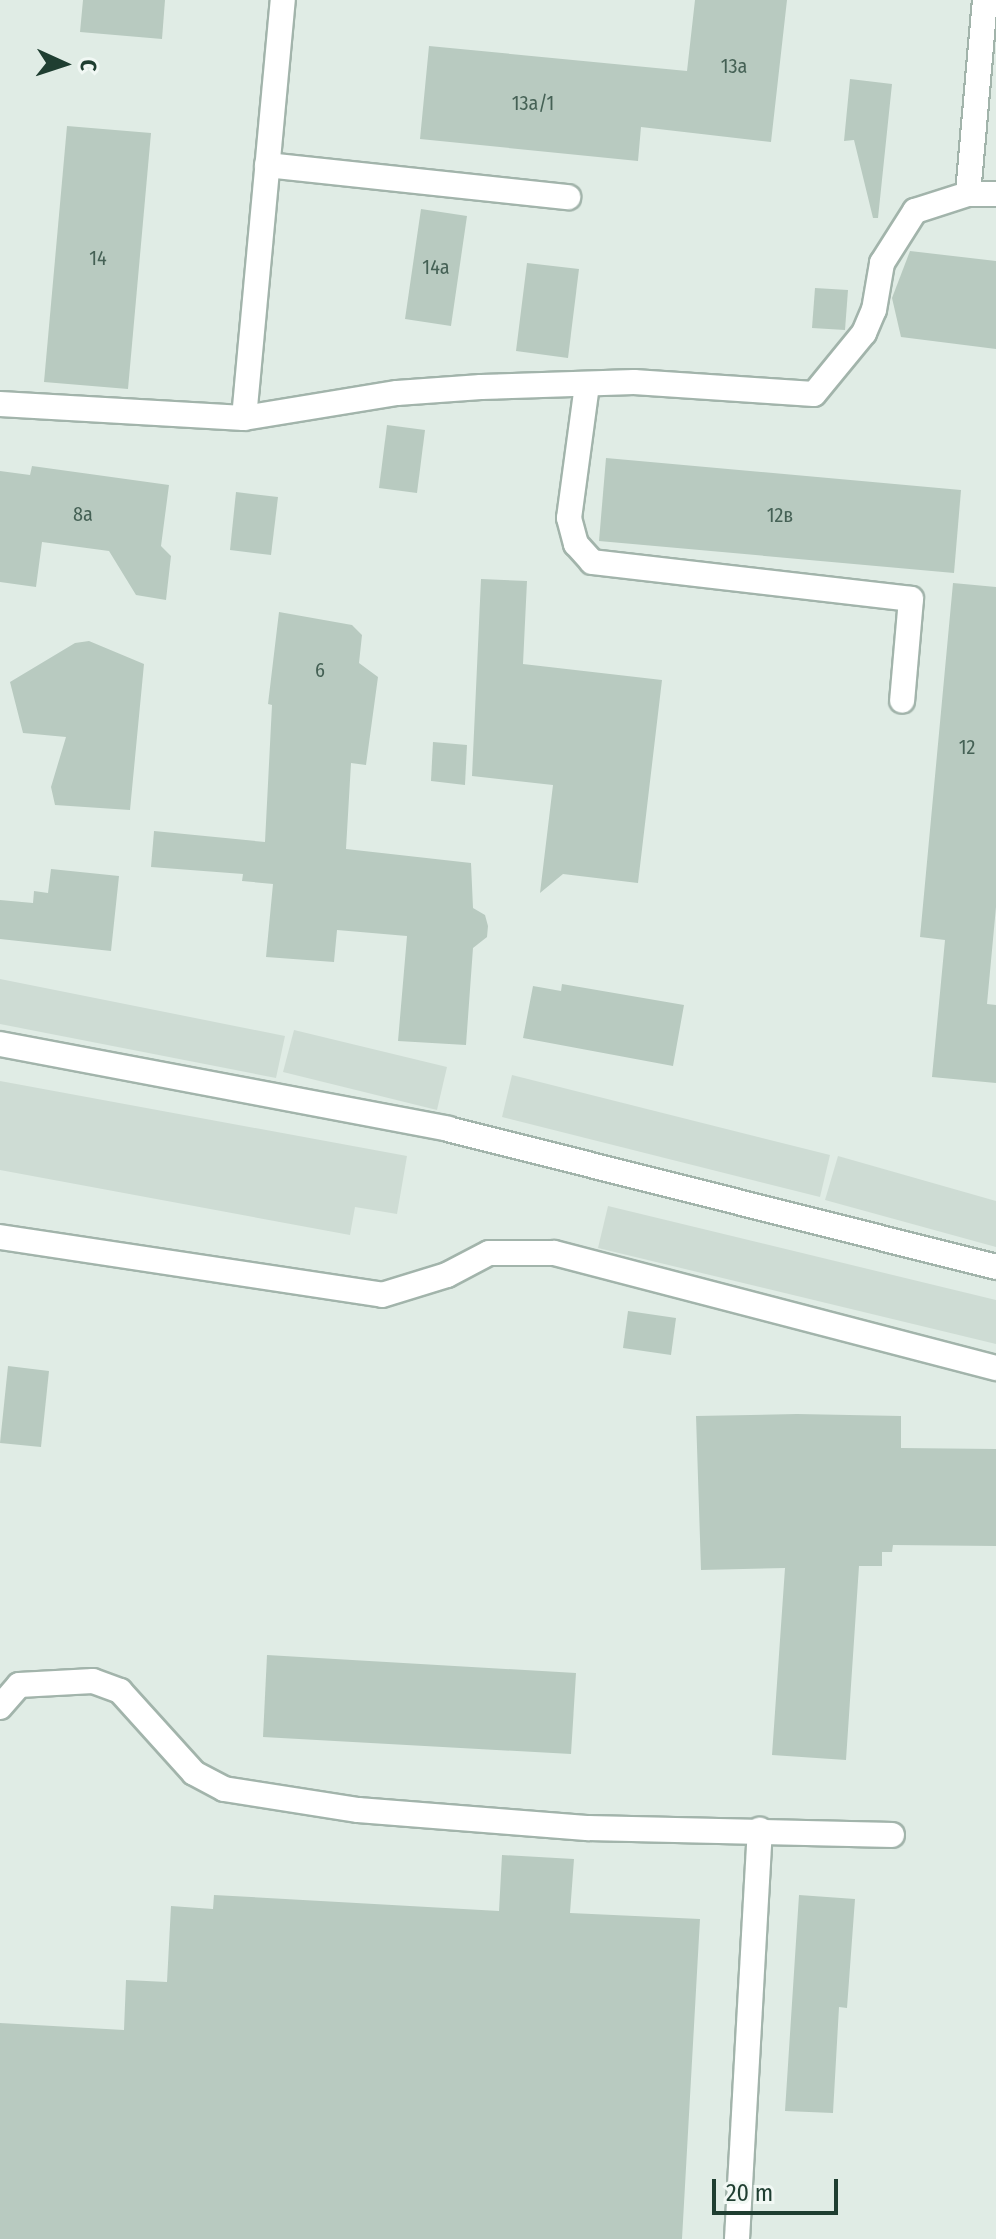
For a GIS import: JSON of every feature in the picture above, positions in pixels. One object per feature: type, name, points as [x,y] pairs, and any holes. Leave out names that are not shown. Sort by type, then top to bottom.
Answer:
[{"type":"street","points":[[244,418],[283,0]]},
{"type":"street","points":[[968,194],[985,0]]},
{"type":"street","points":[[267,165],[568,197]]},
{"type":"street","points":[[0,404],[244,418],[397,393],[634,382],[814,394],[864,333],[874,310],[882,263],[915,211],[968,194],[996,194]]},
{"type":"street","points":[[587,385],[569,518],[576,544],[592,562],[911,599],[902,701]]},
{"type":"street","points":[[0,1044],[448,1129],[996,1267]]},
{"type":"street","points":[[0,1237],[382,1295],[447,1275],[489,1253],[554,1253],[996,1368]]},
{"type":"street","points":[[0,1707],[19,1685],[56,1679],[106,1686],[120,1691],[147,1717],[194,1773],[224,1789],[358,1810],[574,1827],[892,1835]]},
{"type":"street","points":[[737,2239],[760,1830]]},
{"type":"shaded area","points":[[0,979],[285,1036],[276,1078],[0,1024]]},
{"type":"shaded area","points":[[294,1030],[447,1067],[437,1110],[283,1072]]},
{"type":"shaded area","points":[[512,1075],[830,1155],[820,1197],[502,1117]]},
{"type":"shaded area","points":[[0,1081],[407,1156],[397,1214],[355,1207],[350,1235],[0,1170]]},
{"type":"shaded area","points":[[838,1156],[996,1201],[996,1247],[825,1200]]},
{"type":"shaded area","points":[[608,1206],[996,1300],[996,1344],[598,1248]]},
{"type":"building","points":[[83,0],[165,0],[162,39],[80,32]]},
{"type":"building","points":[[695,0],[787,0],[771,142],[641,127],[638,161],[420,139],[429,46],[687,71]]},
{"type":"building","points":[[850,79],[892,84],[878,218],[873,218],[854,140],[844,141]]},
{"type":"building","points":[[67,126],[151,133],[128,389],[44,382]]},
{"type":"building","points":[[421,209],[467,216],[451,326],[405,319]]},
{"type":"building","points":[[910,251],[996,261],[996,349],[901,337],[892,298]]},
{"type":"building","points":[[527,263],[579,269],[568,358],[516,351]]},
{"type":"building","points":[[815,288],[848,290],[845,330],[812,328]]},
{"type":"building","points":[[387,425],[425,430],[417,493],[379,488]]},
{"type":"building","points":[[606,458],[961,490],[954,573],[599,541]]},
{"type":"building","points":[[32,466],[169,485],[161,546],[171,556],[166,600],[136,595],[109,551],[42,542],[36,587],[0,582],[0,471],[30,475]]},
{"type":"building","points":[[236,492],[278,497],[271,555],[230,550]]},
{"type":"building","points":[[481,579],[527,581],[523,664],[662,680],[638,883],[563,874],[540,893],[553,785],[472,776]]},
{"type":"building","points":[[953,583],[996,587],[996,907],[987,1004],[996,1005],[996,1083],[932,1077],[945,940],[920,937]]},
{"type":"building","points":[[279,612],[352,625],[362,635],[359,663],[378,677],[366,765],[351,763],[346,849],[471,863],[473,908],[485,915],[488,926],[487,937],[473,948],[466,1045],[398,1041],[407,936],[337,930],[334,962],[266,957],[273,884],[242,881],[243,874],[151,867],[154,831],[265,842],[272,705],[268,704]]},
{"type":"building","points":[[89,641],[144,664],[130,810],[55,805],[51,787],[66,737],[23,733],[10,682],[75,643]]},
{"type":"building","points":[[433,742],[467,745],[465,785],[431,781]]},
{"type":"building","points":[[51,869],[119,876],[111,951],[0,939],[0,900],[33,903],[34,891],[48,893]]},
{"type":"building","points":[[562,984],[684,1005],[673,1066],[523,1038],[533,986],[561,991]]},
{"type":"building","points":[[628,1311],[676,1318],[671,1355],[623,1348]]},
{"type":"building","points":[[8,1366],[49,1371],[41,1447],[0,1443]]},
{"type":"building","points":[[696,1416],[901,1416],[901,1448],[996,1449],[996,1546],[893,1545],[892,1552],[882,1552],[882,1566],[859,1566],[846,1760],[772,1755],[785,1568],[701,1570]]},
{"type":"building","points":[[267,1655],[576,1673],[571,1754],[263,1737]]},
{"type":"building","points":[[502,1855],[574,1859],[570,1913],[700,1919],[682,2239],[0,2239],[0,2023],[124,2030],[126,1980],[167,1982],[171,1906],[213,1909],[214,1895],[499,1911]]},
{"type":"building","points":[[799,1895],[855,1899],[847,2008],[839,2007],[833,2113],[785,2111]]}]
